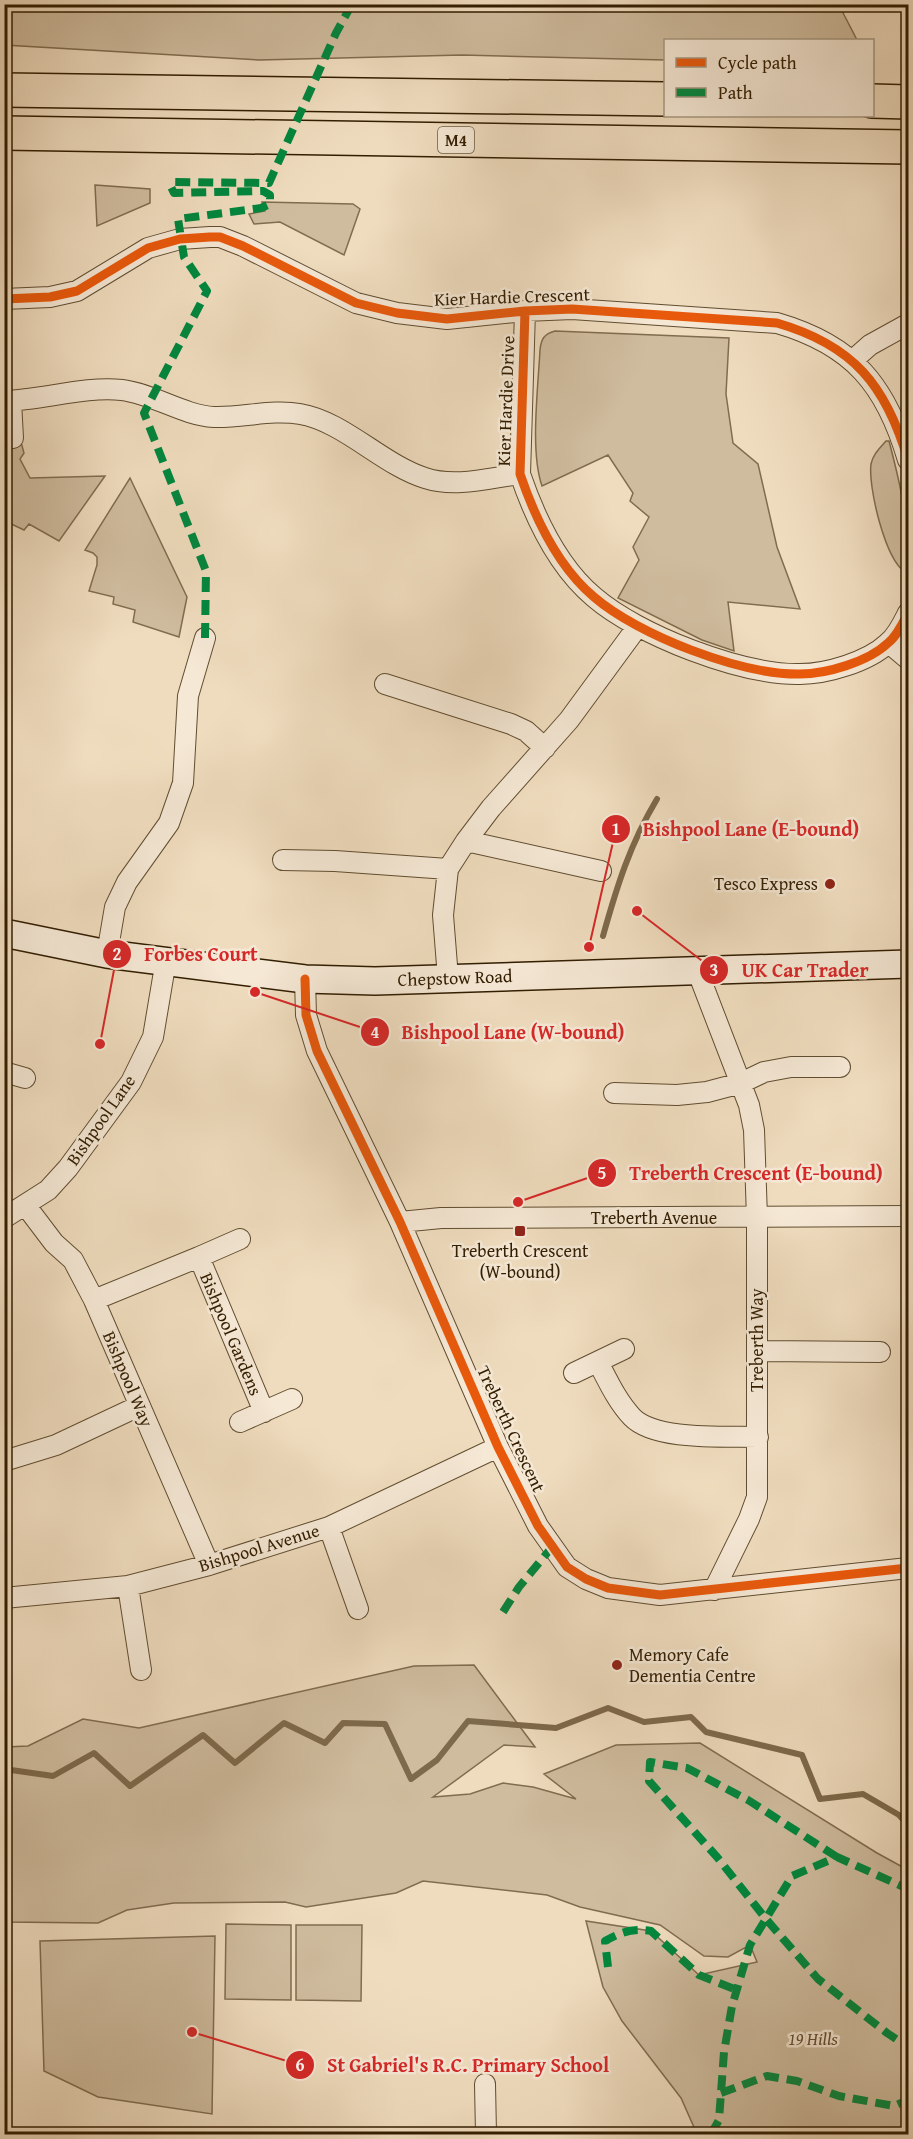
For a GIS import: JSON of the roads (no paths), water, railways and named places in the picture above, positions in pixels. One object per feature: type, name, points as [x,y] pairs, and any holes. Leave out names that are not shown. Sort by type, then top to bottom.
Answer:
[{"type":"highway","points":[[4,90],[664,99]]},
{"type":"highway","points":[[874,101],[909,102]]},
{"type":"highway","name":"M4","points":[[4,133],[909,147]]},
{"type":"main road","name":"Chepstow Road","points":[[4,933],[107,954],[305,979],[375,981],[909,964]]},
{"type":"street","name":"Kier Hardie Crescent","points":[[4,299],[50,297],[77,291],[137,254],[157,245],[180,239],[220,237],[243,246],[325,289],[376,309],[447,319],[572,309],[777,323],[802,330],[828,342],[853,360],[883,397],[901,434],[909,460]]},
{"type":"street","name":"Kier Hardie Drive","points":[[525,311],[520,474],[537,517],[564,564],[595,598],[638,626]]},
{"type":"street","points":[[853,360],[870,345],[909,324]]},
{"type":"street","points":[[13,438],[8,401],[75,392],[120,390],[134,392],[212,417],[301,414],[338,429],[403,468],[425,478],[470,482],[520,474]]},
{"type":"street","points":[[448,978],[443,915],[448,869],[491,808],[569,720],[638,626],[667,640],[720,660],[790,674],[831,670],[857,661],[889,643],[909,613]]},
{"type":"street","points":[[107,954],[114,907],[127,882],[169,823],[183,783],[188,696],[206,638]]},
{"type":"street","points":[[889,643],[909,659]]},
{"type":"street","points":[[385,684],[511,724],[526,731],[545,748]]},
{"type":"street","points":[[466,841],[601,871]]},
{"type":"street","points":[[283,860],[335,861],[448,869]]},
{"type":"street","name":"Bishpool Lane","points":[[4,1218],[48,1190],[68,1168],[131,1082],[153,1037],[166,960]]},
{"type":"street","name":"Treberth Way","points":[[697,970],[750,1105],[754,1131],[757,1218],[758,1497],[714,1590]]},
{"type":"street","name":"Treberth Crescent","points":[[305,979],[306,1015],[317,1051],[400,1221],[498,1447],[538,1526],[567,1567],[586,1579],[608,1588],[660,1595],[798,1578],[909,1568]]},
{"type":"street","points":[[614,1093],[677,1095],[707,1092],[741,1083],[764,1072],[791,1067],[840,1067]]},
{"type":"street","points":[[4,1072],[25,1078]]},
{"type":"street","name":"Bishpool Way","points":[[26,1206],[54,1243],[73,1260],[94,1300],[209,1565]]},
{"type":"street","name":"Treberth Avenue","points":[[400,1221],[441,1218],[909,1216]]},
{"type":"street","name":"Bishpool Gardens","points":[[94,1300],[240,1239]]},
{"type":"street","name":"Bishpool Gardens","points":[[199,1257],[264,1412]]},
{"type":"street","points":[[574,1373],[624,1350]]},
{"type":"street","points":[[758,1351],[880,1352]]},
{"type":"street","points":[[598,1362],[616,1396],[633,1419],[655,1431],[680,1435],[758,1437]]},
{"type":"street","name":"Bishpool Gardens","points":[[240,1422],[292,1399]]},
{"type":"street","points":[[4,1461],[56,1445],[139,1406]]},
{"type":"street","name":"Bishpool Avenue","points":[[4,1598],[128,1586],[209,1565],[329,1527],[498,1447]]},
{"type":"street","points":[[329,1527],[358,1609]]},
{"type":"street","points":[[128,1586],[141,1670]]},
{"type":"street","points":[[485,2084],[486,2134]]},
{"type":"waterway","points":[[603,936],[625,866],[639,832],[657,799]]},
{"type":"waterway","points":[[4,1769],[53,1776],[94,1753],[130,1786],[203,1735],[235,1763],[284,1723],[325,1743],[343,1723],[385,1724],[411,1779],[437,1760],[468,1721],[556,1728],[608,1708],[644,1722],[691,1717],[706,1732],[802,1755],[820,1799],[863,1794],[899,1815],[908,1825]]},
{"type":"place","name":"Tesco Express","points":[[830,884]]},
{"type":"place","name":"UK Car Trader","points":[[637,911]]},
{"type":"place","name":"Bishpool Lane (E-bound)","points":[[589,947]]},
{"type":"place","name":"Bishpool Lane (W-bound)","points":[[255,992]]},
{"type":"place","name":"Forbes Court","points":[[100,1044]]},
{"type":"place","name":"Treberth Crescent (E-bound)","points":[[518,1202]]},
{"type":"place","name":"Treberth Crescent (W-bound)","points":[[520,1231]]},
{"type":"place","name":"Memory Cafe Dementia Centre","points":[[617,1665]]},
{"type":"place","name":"St Gabriel's R.C. Primary School","points":[[192,2032]]},
{"type":"park label","name":"19 Hills","points":[[813,2039]]}]
